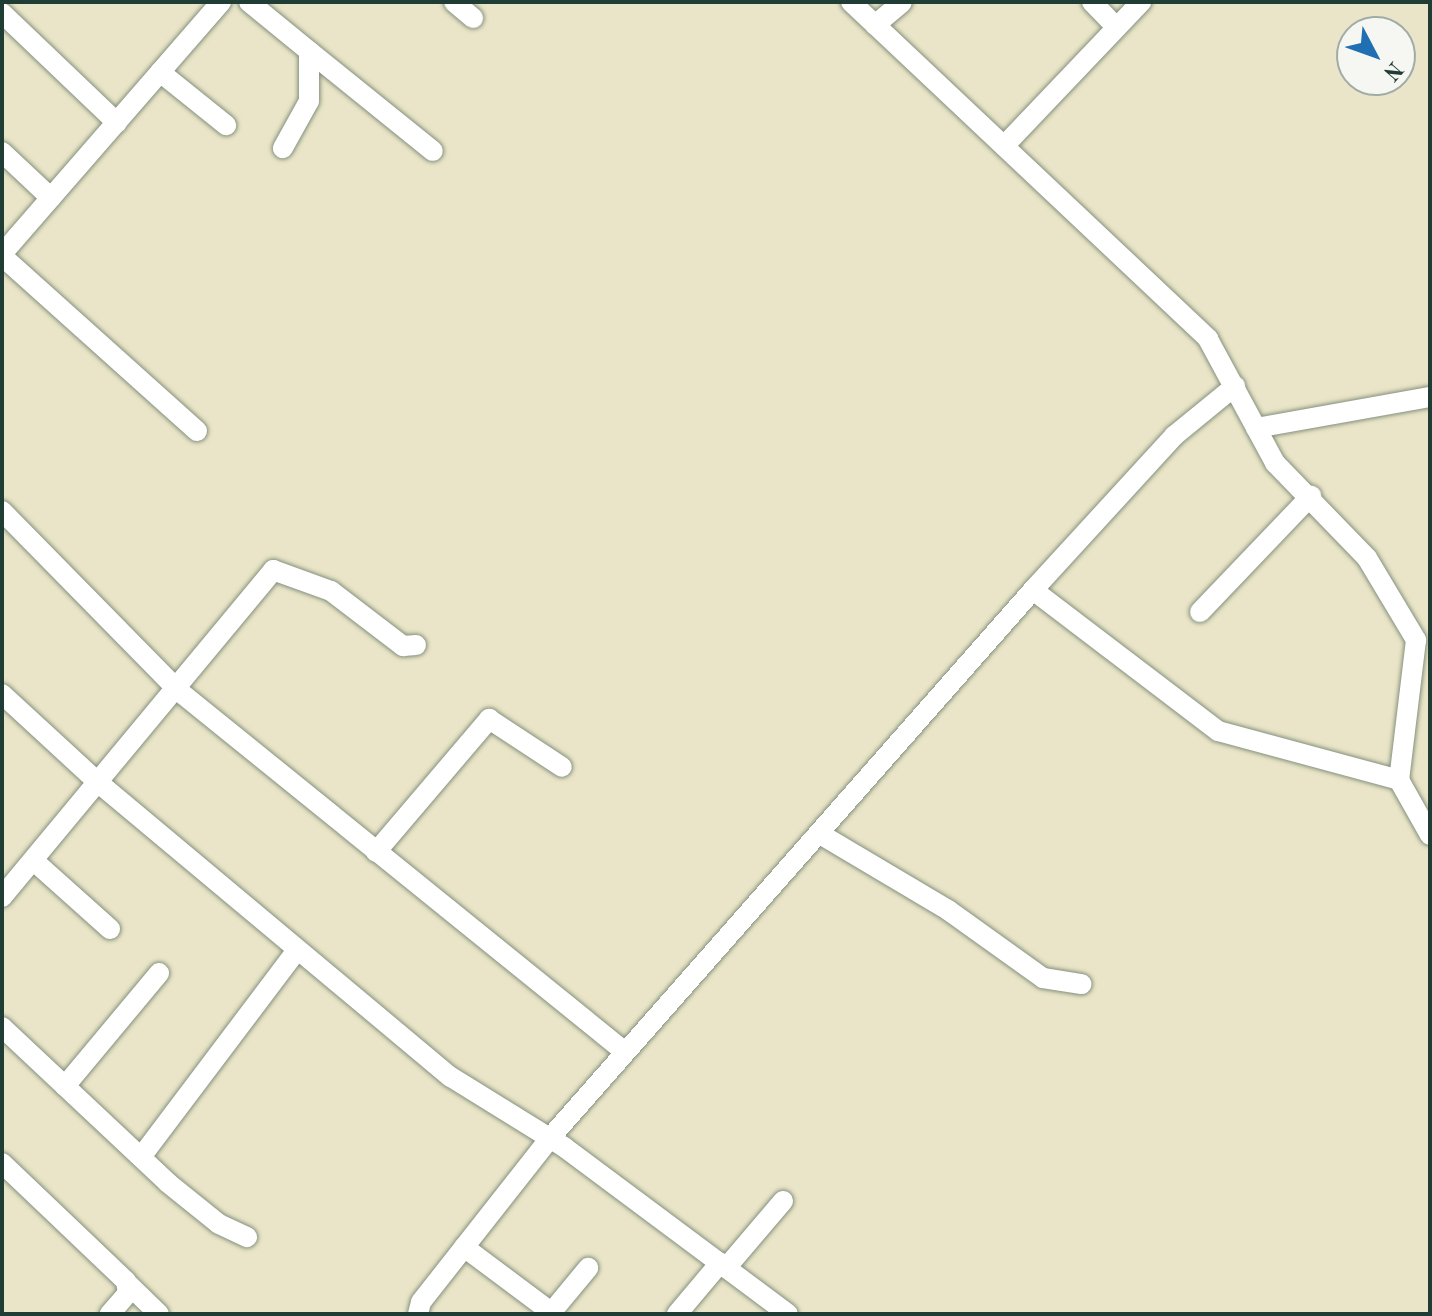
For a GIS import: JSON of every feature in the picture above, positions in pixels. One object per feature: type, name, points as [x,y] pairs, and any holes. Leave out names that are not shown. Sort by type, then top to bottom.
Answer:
[{"type":"street","points":[[197,431],[2,255],[221,2]]},
{"type":"street","points":[[249,2],[433,151]]},
{"type":"street","points":[[454,2],[473,18]]},
{"type":"street","points":[[851,2],[1208,339],[1275,463],[1311,496],[1367,558],[1414,633],[1399,780],[1430,835]]},
{"type":"street","points":[[875,25],[902,2]]},
{"type":"street","points":[[1092,2],[1116,27]]},
{"type":"street","points":[[1004,146],[1141,2]]},
{"type":"street","points":[[2,13],[117,123]]},
{"type":"street","points":[[283,148],[309,101],[309,51]]},
{"type":"street","points":[[160,72],[226,125]]},
{"type":"street","points":[[2,152],[51,198]]},
{"type":"street","points":[[418,1314],[421,1302],[550,1138],[625,1052],[1033,590],[1174,436],[1235,386]]},
{"type":"street","points":[[1256,428],[1430,397]]},
{"type":"street","points":[[1200,612],[1311,496]]},
{"type":"street","points":[[2,511],[175,687],[376,852],[521,962],[625,1052]]},
{"type":"street","points":[[2,897],[9,875],[34,861],[273,570],[331,591],[403,646],[416,645]]},
{"type":"street","points":[[1033,590],[1218,731],[1399,780]]},
{"type":"street","points":[[2,694],[100,784],[451,1077],[550,1138],[788,1314]]},
{"type":"street","points":[[376,852],[489,719],[562,767]]},
{"type":"street","points":[[820,834],[948,910],[1043,978],[1082,984]]},
{"type":"street","points":[[34,861],[110,929]]},
{"type":"street","points":[[141,1157],[297,950]]},
{"type":"street","points":[[65,1086],[159,973]]},
{"type":"street","points":[[6,1038],[65,1086],[197,1208],[247,1237]]},
{"type":"street","points":[[2,1163],[159,1314]]},
{"type":"street","points":[[677,1314],[783,1201]]},
{"type":"street","points":[[464,1247],[550,1313],[588,1268]]},
{"type":"street","points":[[110,1314],[128,1293],[128,1284]]}]
